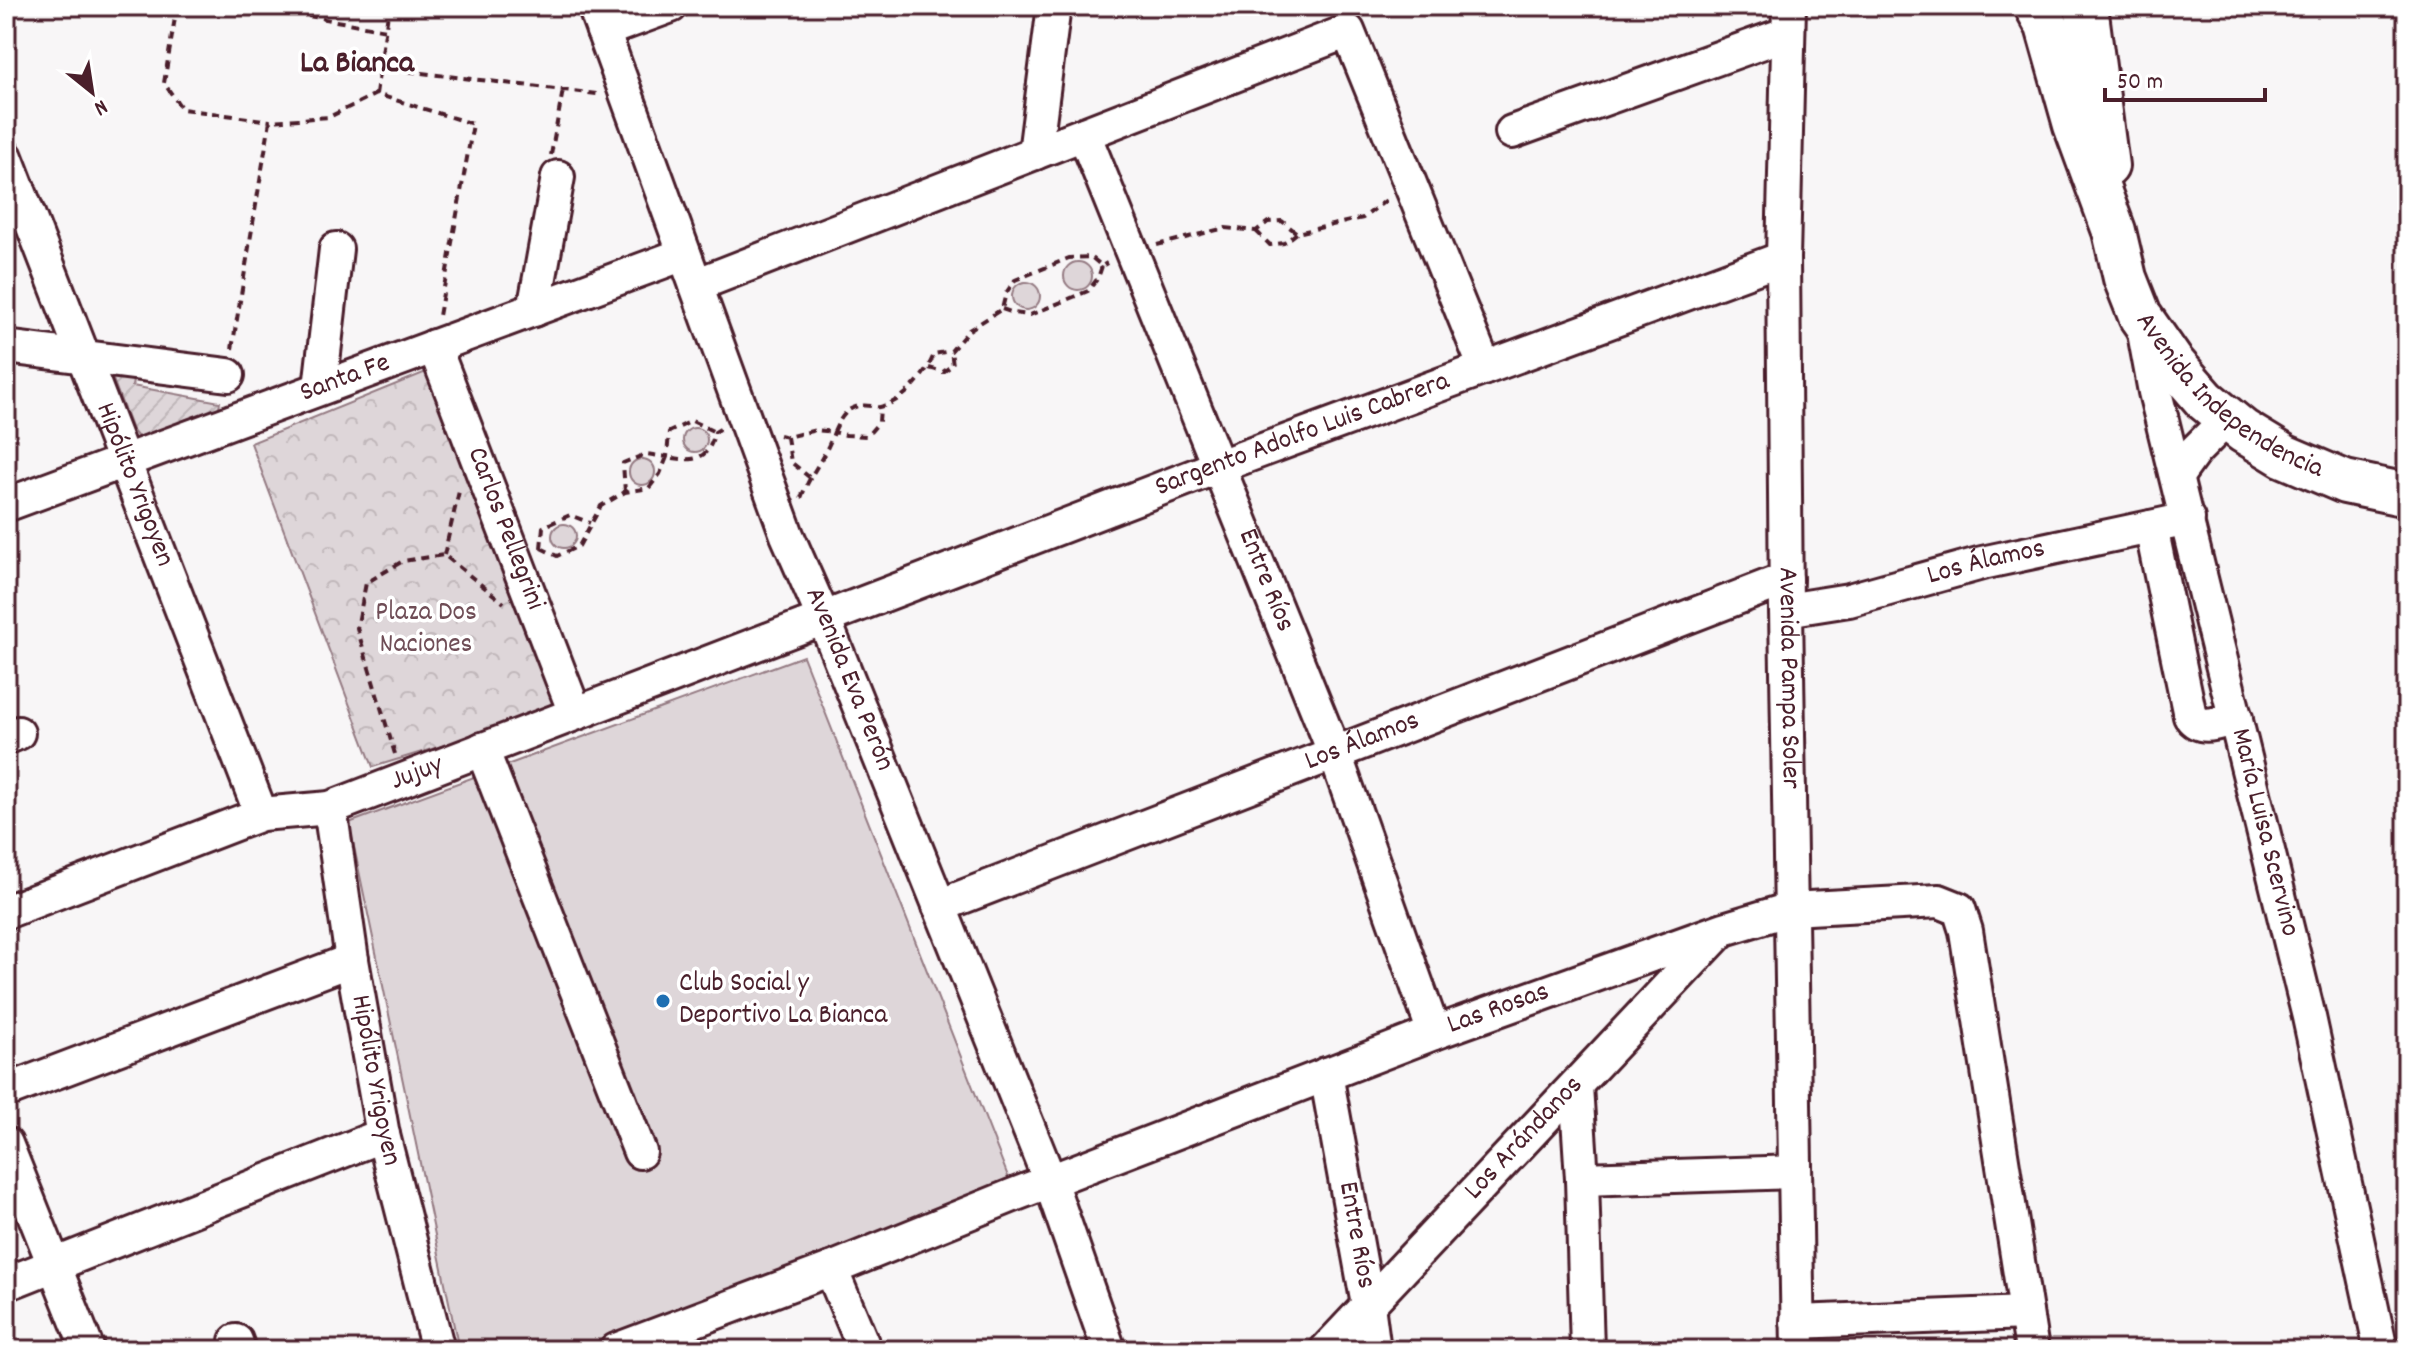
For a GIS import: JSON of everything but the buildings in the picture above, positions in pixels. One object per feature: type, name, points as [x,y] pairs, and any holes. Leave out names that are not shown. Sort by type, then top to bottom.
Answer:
[{"type":"main road","name":"Avenida Independencia","points":[[2036,6],[2047,26],[2075,125],[2114,231],[2125,278],[2140,316],[2172,362],[2205,400],[2227,419],[2284,456],[2345,482],[2407,495]]},
{"type":"main road","name":"Avenida Independencia","points":[[2086,6],[2103,119],[2114,231]]},
{"type":"street","points":[[599,19],[671,6]]},
{"type":"street","points":[[1035,153],[1054,6]]},
{"type":"street","name":"Avenida Eva Perón","points":[[599,19],[787,535],[824,619],[1050,1181],[1109,1350]]},
{"type":"street","points":[[1512,132],[1788,20]]},
{"type":"street","name":"Avenida Pampa Soler","points":[[1788,20],[1783,258],[1798,1336]]},
{"type":"street","points":[[696,285],[1348,31],[1485,368]]},
{"type":"street","name":"Entre Ríos","points":[[1084,134],[1335,754],[1434,1033]]},
{"type":"street","name":"Hipólito Yrigoyen","points":[[9,172],[85,358],[261,814]]},
{"type":"street","points":[[534,310],[558,177]]},
{"type":"street","points":[[320,388],[336,249]]},
{"type":"street","name":"Santa Fe","points":[[11,501],[684,254]]},
{"type":"street","name":"Sargento Adolfo Luis Cabrera","points":[[824,619],[1217,467],[1783,258]]},
{"type":"street","name":"María Luisa Scervino","points":[[2140,316],[2155,392],[2309,1017],[2381,1350]]},
{"type":"street","name":"Carlos Pellegrini","points":[[434,346],[470,441],[527,551],[545,636],[575,713]]},
{"type":"street","points":[[6,347],[228,375]]},
{"type":"street","points":[[2177,476],[2195,451],[2227,419]]},
{"type":"street","name":"Los Álamos","points":[[939,906],[1335,754],[1786,595],[1849,600],[1982,563],[2188,519]]},
{"type":"street","points":[[2151,527],[2190,716],[2195,723],[2205,726],[2236,718]]},
{"type":"street","name":"Jujuy","points":[[6,912],[261,814],[330,808],[824,619]]},
{"type":"street","points":[[482,749],[640,1152]]},
{"type":"street","name":"Hipólito Yrigoyen","points":[[330,808],[352,960],[383,1135],[438,1350]]},
{"type":"street","name":"Las Rosas","points":[[616,1350],[831,1269],[1326,1074],[1724,929],[1790,909],[1939,901],[1959,909],[1966,931],[2026,1313]]},
{"type":"street","name":"Los Arándanos","points":[[1326,1350],[1724,929]]},
{"type":"street","points":[[6,1091],[352,960]]},
{"type":"street","name":"Entre Ríos","points":[[1326,1074],[1374,1350]]},
{"type":"street","points":[[1576,1086],[1587,1350]]},
{"type":"street","points":[[6,1284],[383,1135]]},
{"type":"street","points":[[6,1144],[88,1350]]},
{"type":"street","points":[[1582,1179],[1795,1172]]},
{"type":"street","points":[[831,1269],[865,1350]]},
{"type":"street","points":[[1798,1336],[2026,1313],[2032,1350]]},
{"type":"path","points":[[177,6],[164,83],[182,109],[270,121],[329,117],[376,94],[473,124],[434,346]]},
{"type":"path","points":[[253,6],[386,30]]},
{"type":"path","points":[[376,94],[389,6]]},
{"type":"path","points":[[380,68],[628,98]]},
{"type":"path","points":[[558,177],[547,175],[563,90]]},
{"type":"path","points":[[228,375],[270,121]]},
{"type":"path","points":[[1002,309],[1030,315],[1088,291],[1102,266],[1131,252],[1225,228],[1256,231],[1270,245],[1284,243],[1297,233],[1363,218],[1409,182]]},
{"type":"path","points":[[1256,231],[1268,222],[1282,221],[1297,233]]},
{"type":"path","points":[[787,535],[809,477],[827,452],[842,415],[853,406],[880,408],[900,397],[929,368],[934,354],[951,351],[969,330],[1002,309],[1006,293],[1015,280],[1069,258],[1091,257],[1102,266]]},
{"type":"path","points":[[929,368],[943,372],[953,365],[951,351]]},
{"type":"path","points":[[715,432],[731,424],[787,437],[816,430],[867,436],[879,422],[880,408]]},
{"type":"path","points":[[590,523],[570,515],[543,527],[527,551],[557,556],[579,546],[601,506],[625,492],[649,488],[660,474],[667,457],[669,432],[692,421],[715,432]]},
{"type":"path","points":[[625,492],[623,463],[646,454],[683,460],[698,459],[711,449],[715,432]]},
{"type":"path","points":[[787,437],[791,462],[809,477]]},
{"type":"path","points":[[444,555],[470,441]]},
{"type":"path","points":[[403,779],[357,628],[366,583],[403,561],[444,555],[545,636]]},
{"type":"green space","points":[[1078,262],[1088,266],[1092,276],[1088,286],[1078,290],[1068,286],[1064,276],[1068,266]]},
{"type":"green space","points":[[1026,282],[1036,286],[1040,296],[1036,306],[1026,310],[1016,306],[1012,296],[1016,286]]},
{"type":"green space","points":[[109,369],[135,370],[132,386],[220,402],[217,417],[141,441],[132,430]]},
{"type":"green space","name":"Plaza Dos Naciones","points":[[426,372],[455,432],[562,709],[373,767],[251,443]]},
{"type":"green space","points":[[695,428],[704,431],[707,440],[704,449],[695,452],[686,449],[683,440],[686,431]]},
{"type":"green space","points":[[642,459],[651,463],[655,472],[651,481],[642,485],[633,481],[629,472],[633,463]]},
{"type":"green space","points":[[564,524],[575,531],[576,536],[569,547],[564,548],[553,541],[552,536],[559,525]]},
{"type":"green space","name":"Club Social y Deportivo La Bianca","points":[[803,656],[1009,1179],[994,1197],[591,1350],[459,1350],[349,823]]},
{"type":"place","name":"Club Social y Deportivo La Bianca","points":[[663,1001]]},
{"type":"district","name":"La Bianca","points":[[357,65]]}]
